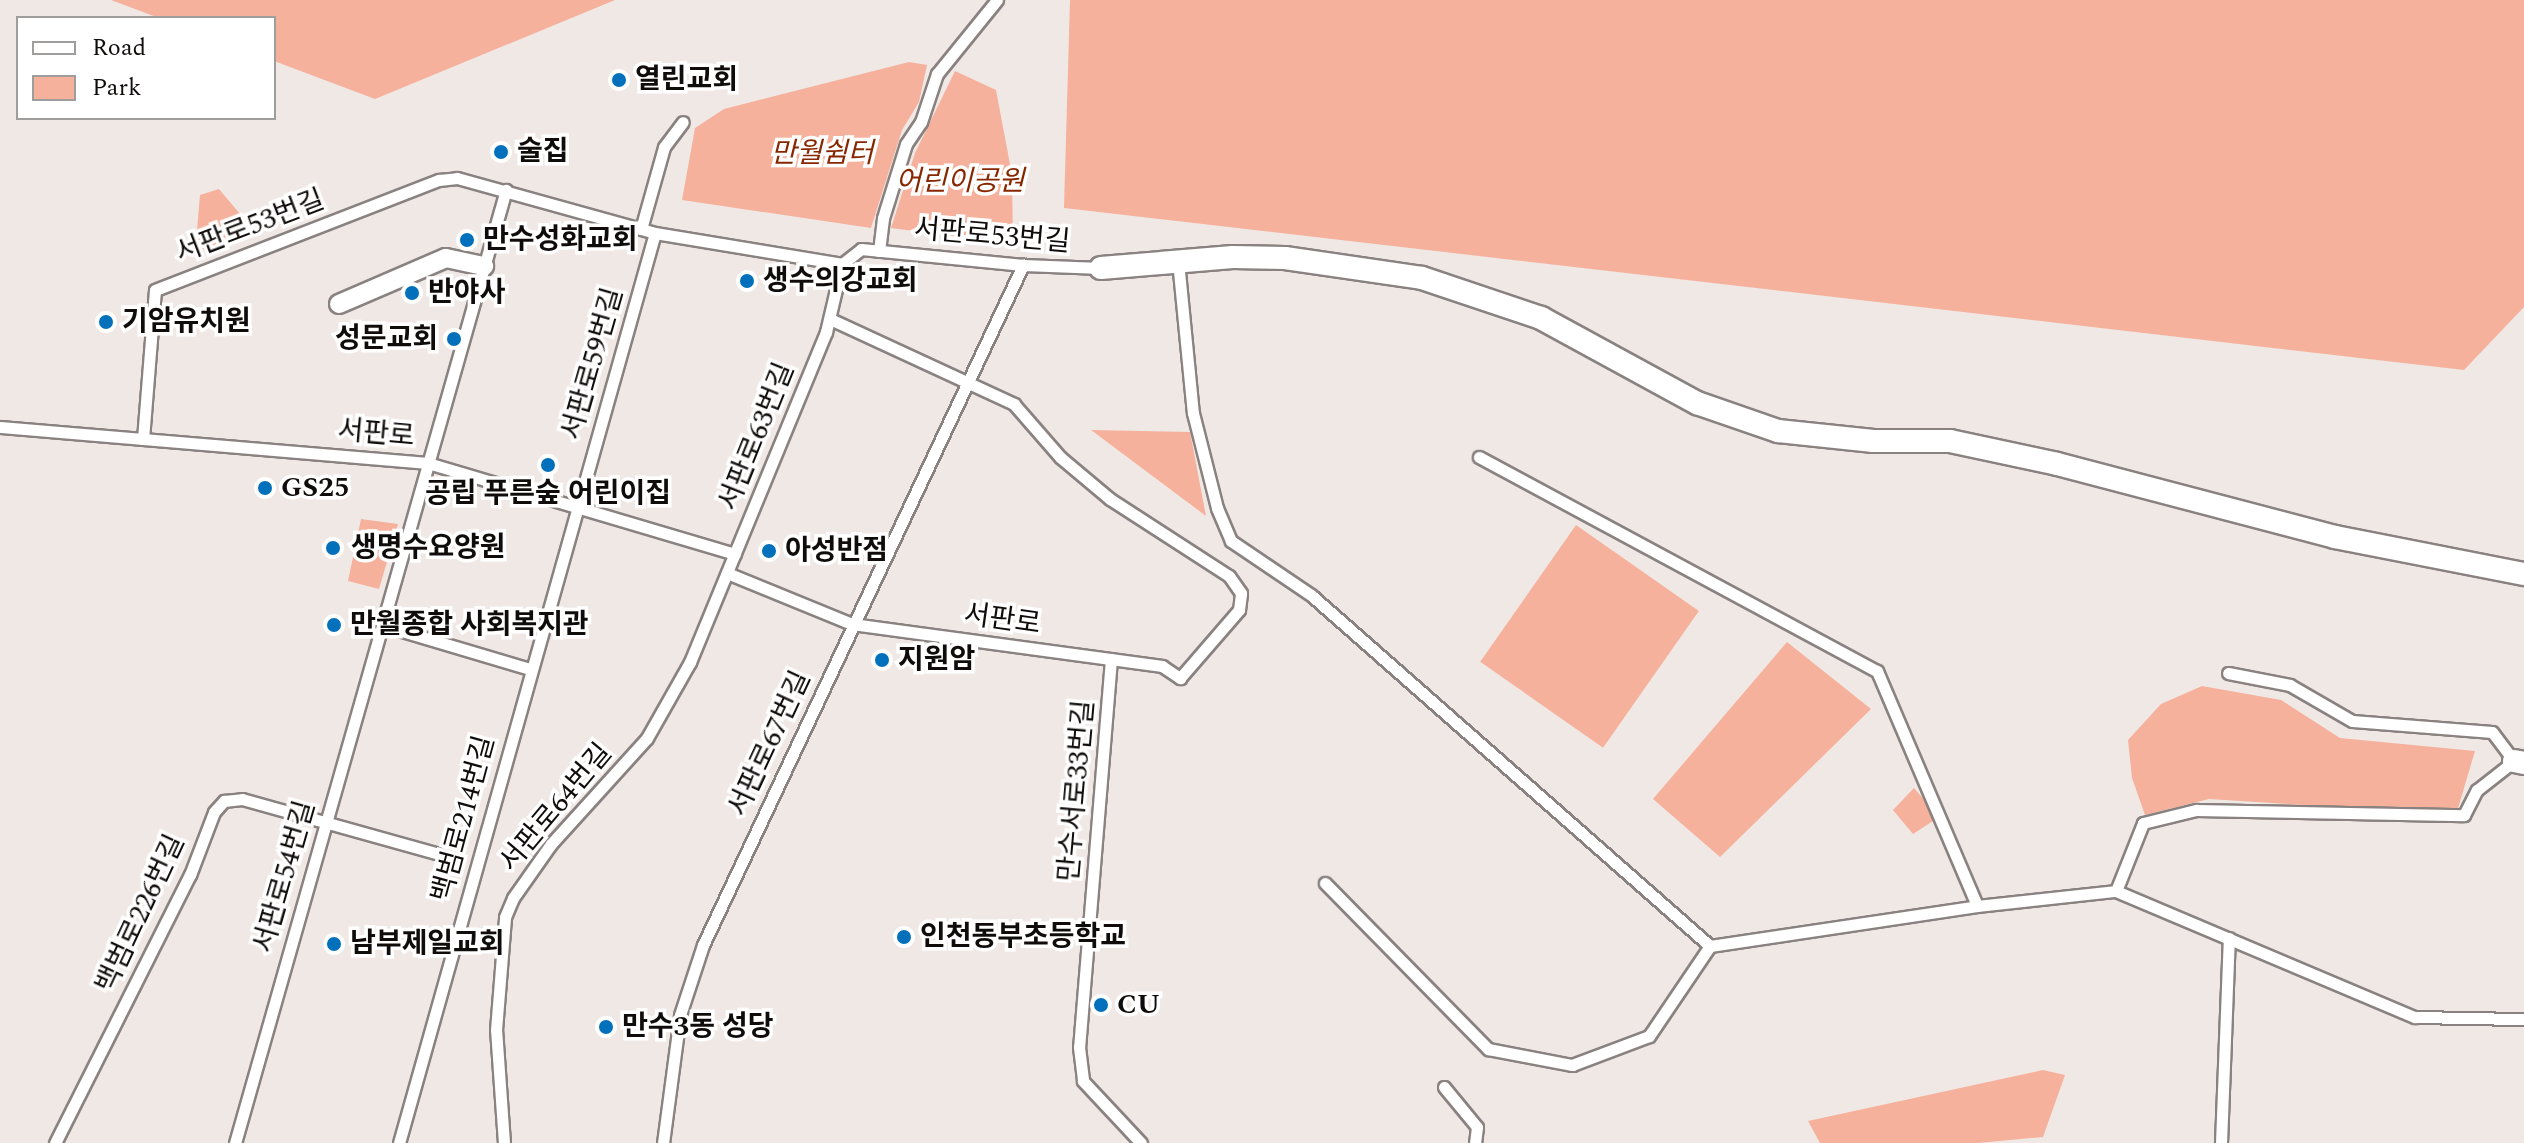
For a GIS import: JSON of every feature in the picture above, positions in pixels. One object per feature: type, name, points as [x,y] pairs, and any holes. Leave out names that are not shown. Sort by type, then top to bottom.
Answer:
[{"type":"street","points":[[339,304],[446,258],[484,266]]},
{"type":"street","points":[[1101,268],[1178,261],[1285,258],[1422,278],[1541,318],[1697,403],[1778,431],[1873,441],[1950,441],[2057,464],[2335,537],[2524,574]]},
{"type":"lane","name":"서판로53번길","points":[[879,251],[883,218],[906,144],[921,122],[937,74],[997,0]]},
{"type":"lane","points":[[641,229],[664,147],[683,122]]},
{"type":"lane","name":"서판로53번길","points":[[143,439],[155,290],[439,180],[457,178],[506,190],[655,233],[842,264],[861,249],[1023,265],[1101,268]]},
{"type":"lane","points":[[428,463],[506,190]]},
{"type":"lane","name":"서판로59번길","points":[[577,507],[655,233]]},
{"type":"lane","points":[[1178,261],[1193,413],[1217,508],[1231,541],[1311,595],[1710,946]]},
{"type":"lane","name":"서판로63번길","points":[[727,573],[830,319],[842,264]]},
{"type":"lane","name":"서판로67번길","points":[[667,1142],[680,1015],[703,945],[852,624],[971,382],[1023,265]]},
{"type":"lane","points":[[830,319],[971,382]]},
{"type":"lane","name":"서판로","points":[[727,573],[852,624],[1162,666],[1180,678],[1239,610],[1241,593],[1229,576],[1110,499],[1060,457],[1014,404],[971,382]]},
{"type":"lane","name":"서판로","points":[[0,427],[428,463],[735,554]]},
{"type":"lane","points":[[1479,457],[1877,671],[1977,906]]},
{"type":"lane","name":"서판로54번길","points":[[235,1143],[428,463]]},
{"type":"lane","name":"백범로214번길","points":[[399,1143],[577,507]]},
{"type":"lane","name":"서판로64번길","points":[[504,1143],[496,1030],[505,917],[513,898],[551,844],[647,738],[690,662],[727,573]]},
{"type":"lane","points":[[382,625],[530,669]]},
{"type":"lane","name":"만수서로33번길","points":[[1111,659],[1079,1047],[1083,1081],[1141,1143]]},
{"type":"lane","points":[[2116,891],[2143,823],[2196,810],[2464,815],[2477,790],[2519,762],[2492,732],[2352,721],[2290,685],[2228,673]]},
{"type":"lane","name":"백범로226번길","points":[[55,1143],[190,875],[214,812],[224,801],[242,799],[436,853]]},
{"type":"lane","points":[[1325,883],[1488,1049],[1572,1065],[1649,1036],[1710,946],[1977,906],[2116,891],[2415,1017],[2524,1019]]},
{"type":"lane","points":[[2221,1143],[2229,938]]},
{"type":"lane","points":[[1444,1087],[1477,1127],[1475,1143]]},
{"type":"green space","points":[[111,0],[615,0],[375,99],[276,62],[276,16],[154,16]]},
{"type":"green space","points":[[1070,0],[2524,0],[2524,307],[2464,370],[1064,208]]},
{"type":"green space","name":"만월쉼터","points":[[909,62],[927,65],[919,102],[902,130],[871,228],[682,200],[695,128],[724,109]]},
{"type":"green space","name":"어린이공원","points":[[955,71],[996,90],[1012,175],[1013,244],[891,228],[915,153]]},
{"type":"green space","points":[[219,189],[251,227],[250,234],[203,250],[196,242],[200,195]]},
{"type":"green space","points":[[1091,430],[1190,432],[1206,516]]},
{"type":"green space","points":[[361,519],[398,524],[379,589],[348,581]]},
{"type":"green space","points":[[1576,525],[1699,611],[1603,748],[1480,662]]},
{"type":"green space","points":[[1787,642],[1871,709],[1720,857],[1653,799]]},
{"type":"green space","points":[[2202,686],[2281,700],[2340,738],[2475,751],[2456,815],[2209,799],[2145,815],[2132,778],[2128,740],[2161,704]]},
{"type":"green space","points":[[1914,788],[1939,817],[1913,834],[1893,810]]},
{"type":"green space","points":[[2043,1070],[2065,1075],[2043,1137],[1978,1143],[1820,1143],[1808,1121]]},
{"type":"place","name":"열린교회","points":[[619,80]]},
{"type":"place","name":"술집","points":[[501,152]]},
{"type":"place","name":"만수성화교회","points":[[467,240]]},
{"type":"place","name":"생수의강교회","points":[[747,281]]},
{"type":"place","name":"반야사","points":[[412,293]]},
{"type":"place","name":"기암유치원","points":[[106,322]]},
{"type":"place","name":"성문교회","points":[[454,339]]},
{"type":"place","name":"공립 푸른숲 어린이집","points":[[548,465]]},
{"type":"place","name":"GS25","points":[[265,488]]},
{"type":"place","name":"생명수요양원","points":[[333,548]]},
{"type":"place","name":"아성반점","points":[[769,551]]},
{"type":"place","name":"만월종합 사회복지관","points":[[334,625]]},
{"type":"place","name":"지원암","points":[[882,660]]},
{"type":"place","name":"인천동부초등학교","points":[[904,937]]},
{"type":"place","name":"남부제일교회","points":[[334,944]]},
{"type":"place","name":"CU","points":[[1101,1005]]},
{"type":"place","name":"만수3동 성당","points":[[606,1027]]}]
